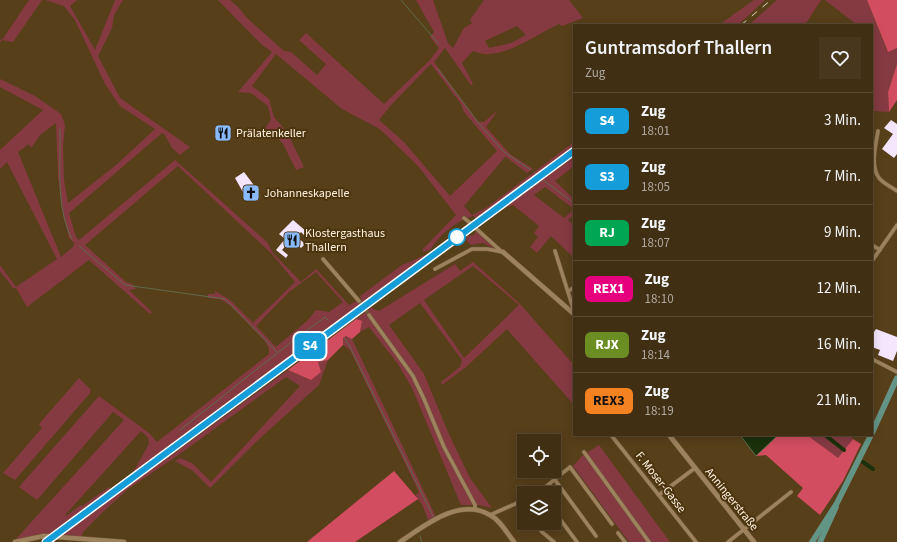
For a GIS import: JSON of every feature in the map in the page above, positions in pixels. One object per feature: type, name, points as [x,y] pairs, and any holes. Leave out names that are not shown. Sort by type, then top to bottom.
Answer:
[{"type":"main road","points":[[873,432],[897,378]]},
{"type":"main road","points":[[820,542],[837,503],[871,436]]},
{"type":"main road","points":[[812,542],[837,503]]},
{"type":"street","points":[[878,131],[875,156],[876,172],[879,178],[897,191]]},
{"type":"street","points":[[464,218],[573,312]]},
{"type":"street","points":[[873,260],[897,225]]},
{"type":"street","points":[[873,246],[880,250]]},
{"type":"street","points":[[435,269],[472,249],[487,249],[503,252]]},
{"type":"street","points":[[555,251],[569,291],[573,309]]},
{"type":"street","points":[[323,259],[359,301]]},
{"type":"street","points":[[569,291],[573,287]]},
{"type":"street","points":[[369,315],[412,376],[424,399],[444,447],[475,505],[475,510]]},
{"type":"street","points":[[873,360],[897,372]]},
{"type":"street","name":"F. Moser-Gasse","points":[[612,436],[696,542]]},
{"type":"street","name":"Anningerstraße","points":[[670,436],[754,542]]},
{"type":"street","points":[[584,452],[649,542]]},
{"type":"street","points":[[547,486],[570,467],[612,524]]},
{"type":"street","name":"Anningerstraße","points":[[659,496],[695,468]]},
{"type":"street","points":[[555,480],[596,536]]},
{"type":"street","points":[[728,542],[791,492]]},
{"type":"street","points":[[490,515],[517,503]]},
{"type":"street","points":[[400,542],[440,517],[452,512],[475,510],[490,515],[499,523],[514,542]]},
{"type":"street","points":[[561,520],[577,542]]},
{"type":"street","points":[[540,530],[554,542]]},
{"type":"street","points":[[618,532],[625,542]]},
{"type":"street","points":[[15,542],[38,537],[124,542]]},
{"type":"shaded area","points":[[29,0],[42,0],[13,42],[2,40]]},
{"type":"shaded area","points":[[45,0],[77,0],[70,6],[95,50],[115,0],[123,0],[114,15],[112,28],[98,56],[120,98],[190,147],[180,155],[172,148],[165,135],[162,133],[69,213],[76,237],[79,240],[175,160],[267,242],[273,253],[301,282],[316,269],[349,305],[361,299],[360,296],[402,265],[430,254],[132,474],[149,444],[148,437],[141,431],[65,515],[66,516],[81,505],[82,506],[109,487],[111,491],[53,534],[15,540],[124,420],[113,412],[37,500],[19,487],[99,396],[149,433],[157,442],[269,354],[269,348],[265,341],[231,306],[220,299],[208,298],[208,294],[215,294],[215,291],[230,300],[253,323],[295,282],[272,254],[178,166],[85,245],[126,282],[132,284],[136,289],[129,290],[152,312],[150,314],[89,260],[27,307],[16,288],[13,288],[0,271],[0,265],[16,287],[57,259],[7,162],[0,169],[0,150],[43,110],[0,87],[0,79],[35,96],[61,114],[65,125],[63,147],[64,180],[68,203],[116,165],[155,129],[120,106],[105,84],[75,20],[64,6]],"holes":[[[56,123],[58,176],[63,213],[69,238],[74,243],[73,247],[61,257],[18,152],[29,144],[31,148],[40,135]],[[316,272],[343,302],[329,312],[316,310],[308,320],[276,347],[256,326],[289,292]]]},
{"type":"shaded area","points":[[218,0],[230,0],[247,18],[284,51],[291,52],[317,75],[326,64],[299,40],[306,33],[384,104],[430,60],[439,48],[430,37],[434,32],[416,0],[433,0],[448,43],[453,48],[464,28],[472,23],[470,20],[484,0],[569,0],[583,18],[562,26],[559,24],[516,47],[497,53],[482,54],[473,51],[462,63],[473,84],[471,85],[445,48],[434,62],[478,122],[484,122],[498,110],[486,127],[510,154],[533,169],[527,173],[505,157],[464,206],[472,215],[486,208],[573,143],[573,148],[477,219],[473,216],[467,218],[449,229],[430,250],[423,252],[423,249],[456,215],[418,166],[384,133],[378,128],[342,109],[276,54],[252,86],[269,99],[274,117],[287,132],[304,167],[296,170],[283,144],[270,129],[263,135],[262,134],[271,119],[268,106],[251,93],[238,92],[272,52],[261,44]],"holes":[[[517,26],[526,35],[511,43],[489,48],[485,41]],[[431,64],[461,104],[464,112],[497,151],[450,196],[404,142],[379,120],[392,104]]]},
{"type":"shaded area","points":[[754,0],[765,0],[739,24],[720,24]]},
{"type":"shaded area","points":[[777,0],[821,0],[806,24],[750,24]]},
{"type":"shaded area","points":[[825,0],[867,0],[887,51],[897,48],[897,64],[888,92],[889,112],[873,111],[873,24],[856,24]]},
{"type":"shaded area","points":[[867,0],[897,0],[897,48],[888,52]]},
{"type":"shaded area","points":[[897,64],[897,100],[889,112],[888,92]]},
{"type":"shaded area","points":[[573,158],[573,167],[555,181],[573,198],[573,208],[545,187],[534,195],[564,218],[573,210],[573,215],[568,220],[573,224],[573,257],[551,236],[537,253],[530,247],[538,237],[534,233],[539,226],[513,205],[504,208]]},
{"type":"shaded area","points":[[476,231],[495,249],[483,243],[471,245],[466,240],[467,236],[474,235]]},
{"type":"shaded area","points":[[473,262],[520,304],[573,364],[573,404],[507,329],[466,367],[442,385],[441,382],[460,367],[462,360],[420,303],[389,325],[424,374],[448,432],[470,478],[492,508],[479,505],[461,505],[412,388],[398,364],[369,327],[360,332],[362,322],[356,319],[371,308],[379,311],[455,264],[460,271]],"holes":[[[473,266],[519,305],[464,358],[424,300]]]},
{"type":"shaded area","points":[[356,319],[362,321],[360,332],[352,339],[346,336],[343,338],[343,345],[328,360],[318,362],[321,372],[311,380],[288,370]]},
{"type":"shaded area","points":[[346,336],[352,339],[436,517],[429,522],[422,504],[415,496],[419,492],[350,350],[343,345],[343,338]]},
{"type":"shaded area","points":[[328,360],[319,385],[258,440],[210,488],[193,471],[175,461],[180,458],[192,463],[211,482],[300,386],[286,377],[177,456],[128,489],[83,532],[81,537],[62,535],[288,370],[311,380],[318,362]]},
{"type":"shaded area","points":[[79,378],[91,390],[90,393],[15,480],[3,473],[42,428],[39,424]]},
{"type":"shaded area","points":[[741,436],[777,436],[756,456]]},
{"type":"shaded area","points":[[777,436],[808,436],[838,458],[853,439],[861,444],[843,481],[820,515],[797,496],[803,488],[766,455],[756,456]]},
{"type":"shaded area","points":[[808,436],[850,436],[853,439],[838,459]]},
{"type":"shaded area","points":[[599,445],[670,542],[629,542],[573,466],[582,456]]},
{"type":"shaded area","points":[[394,471],[418,499],[355,542],[307,542]]},
{"type":"building","points":[[891,120],[897,124],[897,154],[894,158],[882,149],[893,134],[884,128]]},
{"type":"building","points":[[244,172],[256,188],[251,195],[248,192],[244,194],[235,178]]},
{"type":"building","name":"Klostergasthaus Thallern","points":[[293,220],[307,232],[304,235],[301,232],[297,237],[305,244],[301,248],[293,240],[290,241],[282,250],[288,255],[286,258],[276,250],[285,239],[279,234]]},
{"type":"building","points":[[876,329],[897,337],[897,351],[893,361],[878,355],[880,350],[873,347],[874,332]]},
{"type":"waterway","points":[[401,0],[438,43]]},
{"type":"waterway","points":[[438,69],[481,126],[504,152],[531,170]]},
{"type":"waterway","points":[[60,129],[61,199],[63,213],[72,239]]},
{"type":"waterway","points":[[534,172],[537,175]]},
{"type":"waterway","points":[[543,180],[573,202]]},
{"type":"waterway","points":[[79,246],[125,285],[225,299],[277,352]]},
{"type":"waterway","points":[[180,430],[306,331],[325,317],[328,320]]},
{"type":"waterway","points":[[344,338],[349,345],[433,516]]},
{"type":"waterway","points":[[826,436],[844,450]]},
{"type":"waterway","points":[[863,462],[873,469]]},
{"type":"waterway","points":[[420,536],[422,542]]},
{"type":"tunnel","points":[[359,301],[369,315]]},
{"type":"railway","points":[[742,24],[771,0]]},
{"type":"railway","points":[[46,542],[573,152]]},
{"type":"train","name":"S4","points":[[46,542],[573,152]]},
{"type":"place","name":"Prälatenkeller","points":[[223,133]]},
{"type":"place","name":"Johanneskapelle","points":[[251,193]]},
{"type":"place","name":"Klostergasthaus Thallern","points":[[292,240]]}]
